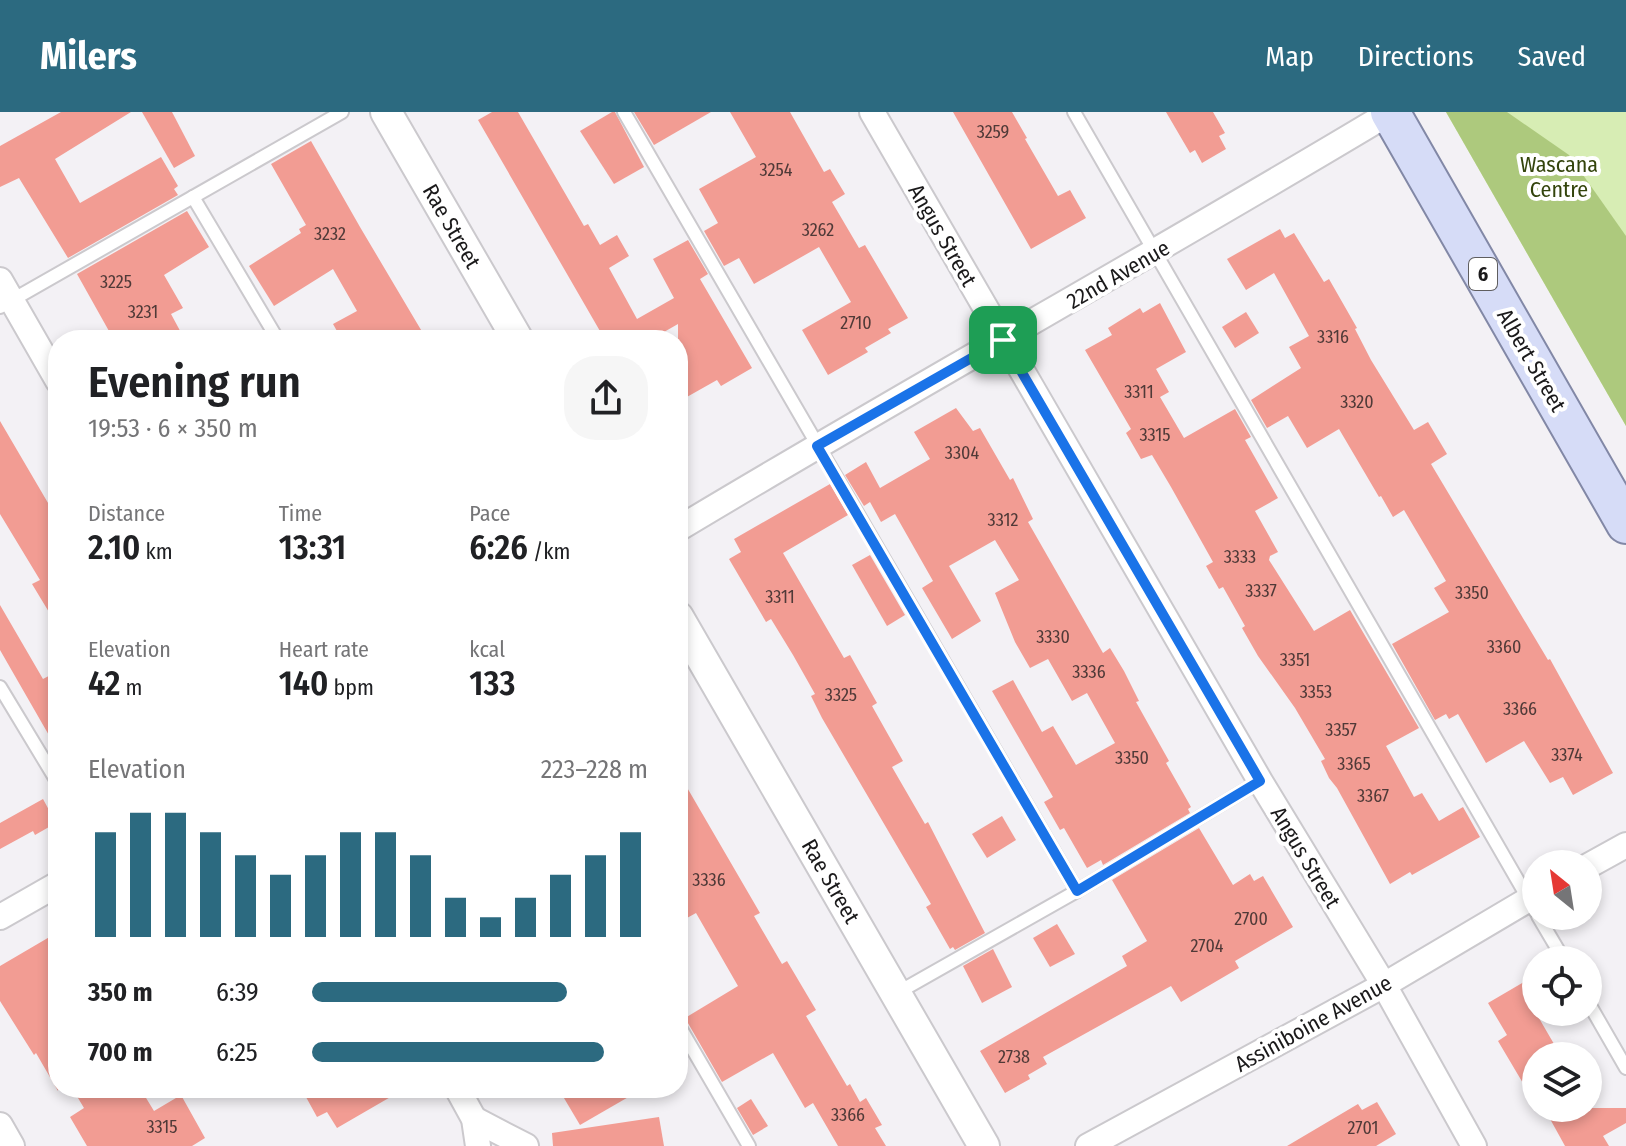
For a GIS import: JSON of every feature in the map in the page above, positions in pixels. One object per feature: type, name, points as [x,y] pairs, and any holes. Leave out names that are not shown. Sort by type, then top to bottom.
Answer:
[{"type":"main road","name":"Albert Street","points":[[1390,112],[1626,524]]},
{"type":"street","name":"Rae Street","points":[[386,112],[512,330]]},
{"type":"street","name":"Angus Street","points":[[872,112],[1260,781],[1384,985],[1474,1146]]},
{"type":"street","name":"22nd Avenue","points":[[688,523],[1155,253],[1390,112]]},
{"type":"street","points":[[4,296],[48,365]]},
{"type":"street","name":"Rae Street","points":[[688,634],[984,1146]]},
{"type":"street","points":[[1602,858],[1626,845]]},
{"type":"street","points":[[0,917],[48,890]]},
{"type":"street","name":"Assiniboine Avenue","points":[[1088,1146],[1522,912]]},
{"type":"street","points":[[462,1098],[474,1119],[478,1146]]},
{"type":"street","points":[[474,1119],[526,1146]]},
{"type":"street","points":[[0,1125],[12,1146]]},
{"type":"lane","points":[[4,296],[193,197],[342,112]]},
{"type":"lane","points":[[624,112],[1077,891]]},
{"type":"lane","points":[[1074,112],[1522,883]]},
{"type":"lane","points":[[193,197],[272,330]]},
{"type":"lane","points":[[0,687],[48,766]]},
{"type":"lane","points":[[896,993],[1077,891],[1260,781]]},
{"type":"lane","points":[[1602,1026],[1626,1068]]},
{"type":"lane","points":[[688,1041],[749,1146]]},
{"type":"green space","name":"Wascana Centre","points":[[1446,112],[1626,112],[1626,426]]},
{"type":"green space","name":"Wascana Centre","points":[[1446,112],[1507,112],[1569,155],[1626,236],[1626,426]]},
{"type":"building","points":[[61,112],[131,112],[55,159],[80,203],[161,157],[178,186],[174,189],[178,195],[68,258],[19,178],[0,187],[0,146]]},
{"type":"building","points":[[142,112],[172,112],[195,156],[174,168]]},
{"type":"building","points":[[492,112],[518,112],[584,226],[588,224],[600,245],[617,235],[629,256],[609,268],[637,319],[674,298],[653,259],[688,240],[708,274],[700,279],[752,368],[721,386],[717,380],[688,396],[688,330],[678,330],[678,324],[668,330],[599,330],[478,120]]},
{"type":"building","points":[[615,112],[644,167],[614,184],[580,131]]},
{"type":"building","points":[[634,112],[711,112],[654,145]]},
{"type":"building","points":[[730,112],[790,112],[824,172],[830,169],[845,194],[832,202],[859,248],[865,245],[908,318],[888,329],[891,333],[865,348],[868,352],[828,375],[802,330],[851,302],[819,247],[754,284],[739,258],[724,266],[704,231],[718,223],[699,189],[756,157]]},
{"type":"building","points":[[953,112],[1012,112],[1058,196],[1070,190],[1086,218],[1031,249]]},
{"type":"building","points":[[1166,112],[1213,112],[1225,133],[1219,136],[1226,149],[1202,163],[1195,150],[1190,153]]},
{"type":"building","points":[[311,141],[421,330],[336,330],[333,324],[357,311],[333,269],[274,306],[249,266],[301,233],[299,229],[306,225],[271,164]]},
{"type":"building","points":[[187,211],[209,247],[164,275],[183,308],[171,314],[180,330],[108,330],[77,274]]},
{"type":"building","points":[[1280,229],[1285,238],[1294,233],[1324,282],[1329,279],[1371,360],[1414,430],[1428,422],[1447,454],[1431,464],[1550,659],[1613,773],[1573,795],[1563,777],[1550,783],[1524,741],[1486,763],[1458,714],[1449,719],[1446,714],[1435,720],[1392,644],[1449,612],[1434,588],[1446,581],[1404,510],[1393,517],[1339,429],[1307,448],[1288,416],[1267,428],[1251,400],[1301,368],[1289,347],[1309,336],[1274,273],[1246,290],[1227,259]]},
{"type":"building","points":[[1160,303],[1186,352],[1156,369],[1169,392],[1160,397],[1184,438],[1235,409],[1251,437],[1245,440],[1278,498],[1255,511],[1278,552],[1269,560],[1314,631],[1350,610],[1419,728],[1386,746],[1414,797],[1422,793],[1439,821],[1463,807],[1480,837],[1412,875],[1410,872],[1390,884],[1329,778],[1321,761],[1325,759],[1295,708],[1258,656],[1223,587],[1219,589],[1206,566],[1213,562],[1171,487],[1152,455],[1141,459],[1126,433],[1131,429],[1085,350],[1112,335],[1108,328],[1140,308],[1143,313]]},
{"type":"building","points":[[1246,312],[1259,333],[1235,348],[1222,327]]},
{"type":"building","points":[[956,408],[973,431],[980,428],[1010,480],[1013,478],[1033,519],[1028,522],[1103,653],[1110,648],[1124,671],[1139,701],[1136,702],[1169,761],[1166,763],[1191,807],[1188,809],[1190,813],[1103,865],[1101,860],[1087,868],[1064,828],[1060,830],[1044,802],[1053,797],[992,691],[1013,680],[1042,732],[1053,726],[1076,765],[1115,743],[1087,693],[1072,701],[1048,659],[1030,668],[1015,642],[995,593],[1019,580],[995,540],[949,566],[981,621],[952,639],[922,588],[933,581],[895,514],[881,522],[870,502],[864,506],[845,475],[866,462],[880,488],[930,459],[914,432]]},
{"type":"building","points":[[0,421],[48,503],[48,610],[32,584],[40,580],[0,514]]},
{"type":"building","points":[[830,484],[848,515],[783,553],[844,658],[850,655],[877,703],[872,706],[903,761],[892,767],[925,824],[928,822],[985,933],[955,950],[953,947],[950,949],[926,907],[931,904],[822,718],[811,696],[815,694],[793,655],[771,619],[766,622],[729,559],[741,552],[734,539]]},
{"type":"building","points":[[870,555],[905,615],[887,626],[852,565]]},
{"type":"building","points":[[0,605],[43,679],[48,676],[48,734],[0,650]]},
{"type":"building","points":[[688,789],[760,913],[754,916],[782,964],[787,961],[816,1010],[806,1016],[847,1086],[850,1084],[860,1102],[866,1098],[882,1125],[875,1128],[886,1146],[838,1146],[813,1103],[805,1108],[773,1053],[722,1082],[688,1023],[688,1016],[738,986],[696,913],[688,917]]},
{"type":"building","points":[[43,799],[48,808],[48,828],[35,835],[33,831],[0,849],[0,823]]},
{"type":"building","points":[[1002,816],[1016,840],[987,858],[972,834]]},
{"type":"building","points":[[1199,828],[1233,885],[1250,874],[1254,881],[1263,876],[1293,927],[1235,961],[1239,968],[1181,1002],[1171,986],[1043,1057],[1047,1064],[1028,1075],[1030,1079],[1005,1093],[980,1051],[1127,966],[1122,956],[1147,941],[1112,880]]},
{"type":"building","points":[[1057,924],[1075,954],[1050,967],[1033,938]]},
{"type":"building","points":[[48,938],[48,1074],[0,1001],[0,966]]},
{"type":"building","points":[[993,949],[1012,987],[982,1003],[963,966]]},
{"type":"building","points":[[1522,983],[1522,1026],[1544,1026],[1553,1042],[1522,1042],[1522,1081],[1498,1041],[1507,1035],[1488,1003]]},
{"type":"building","points":[[78,1098],[146,1098],[154,1111],[176,1098],[183,1098],[205,1138],[192,1146],[87,1146],[70,1117],[84,1108]]},
{"type":"building","points":[[307,1098],[389,1098],[337,1128],[327,1112],[317,1117]]},
{"type":"building","points":[[564,1098],[627,1098],[580,1125]]},
{"type":"building","points":[[751,1099],[768,1126],[753,1135],[737,1108]]},
{"type":"building","points":[[1377,1102],[1396,1134],[1376,1146],[1287,1146],[1358,1104],[1362,1110]]},
{"type":"building","points":[[1602,1108],[1626,1108],[1626,1123],[1603,1136],[1609,1146],[1565,1146],[1552,1122],[1602,1122]]},
{"type":"building","points":[[659,1117],[664,1146],[553,1146],[552,1133]]},
{"type":"route","points":[[1003,340],[1260,781],[1077,891],[817,446],[1003,340]]}]
